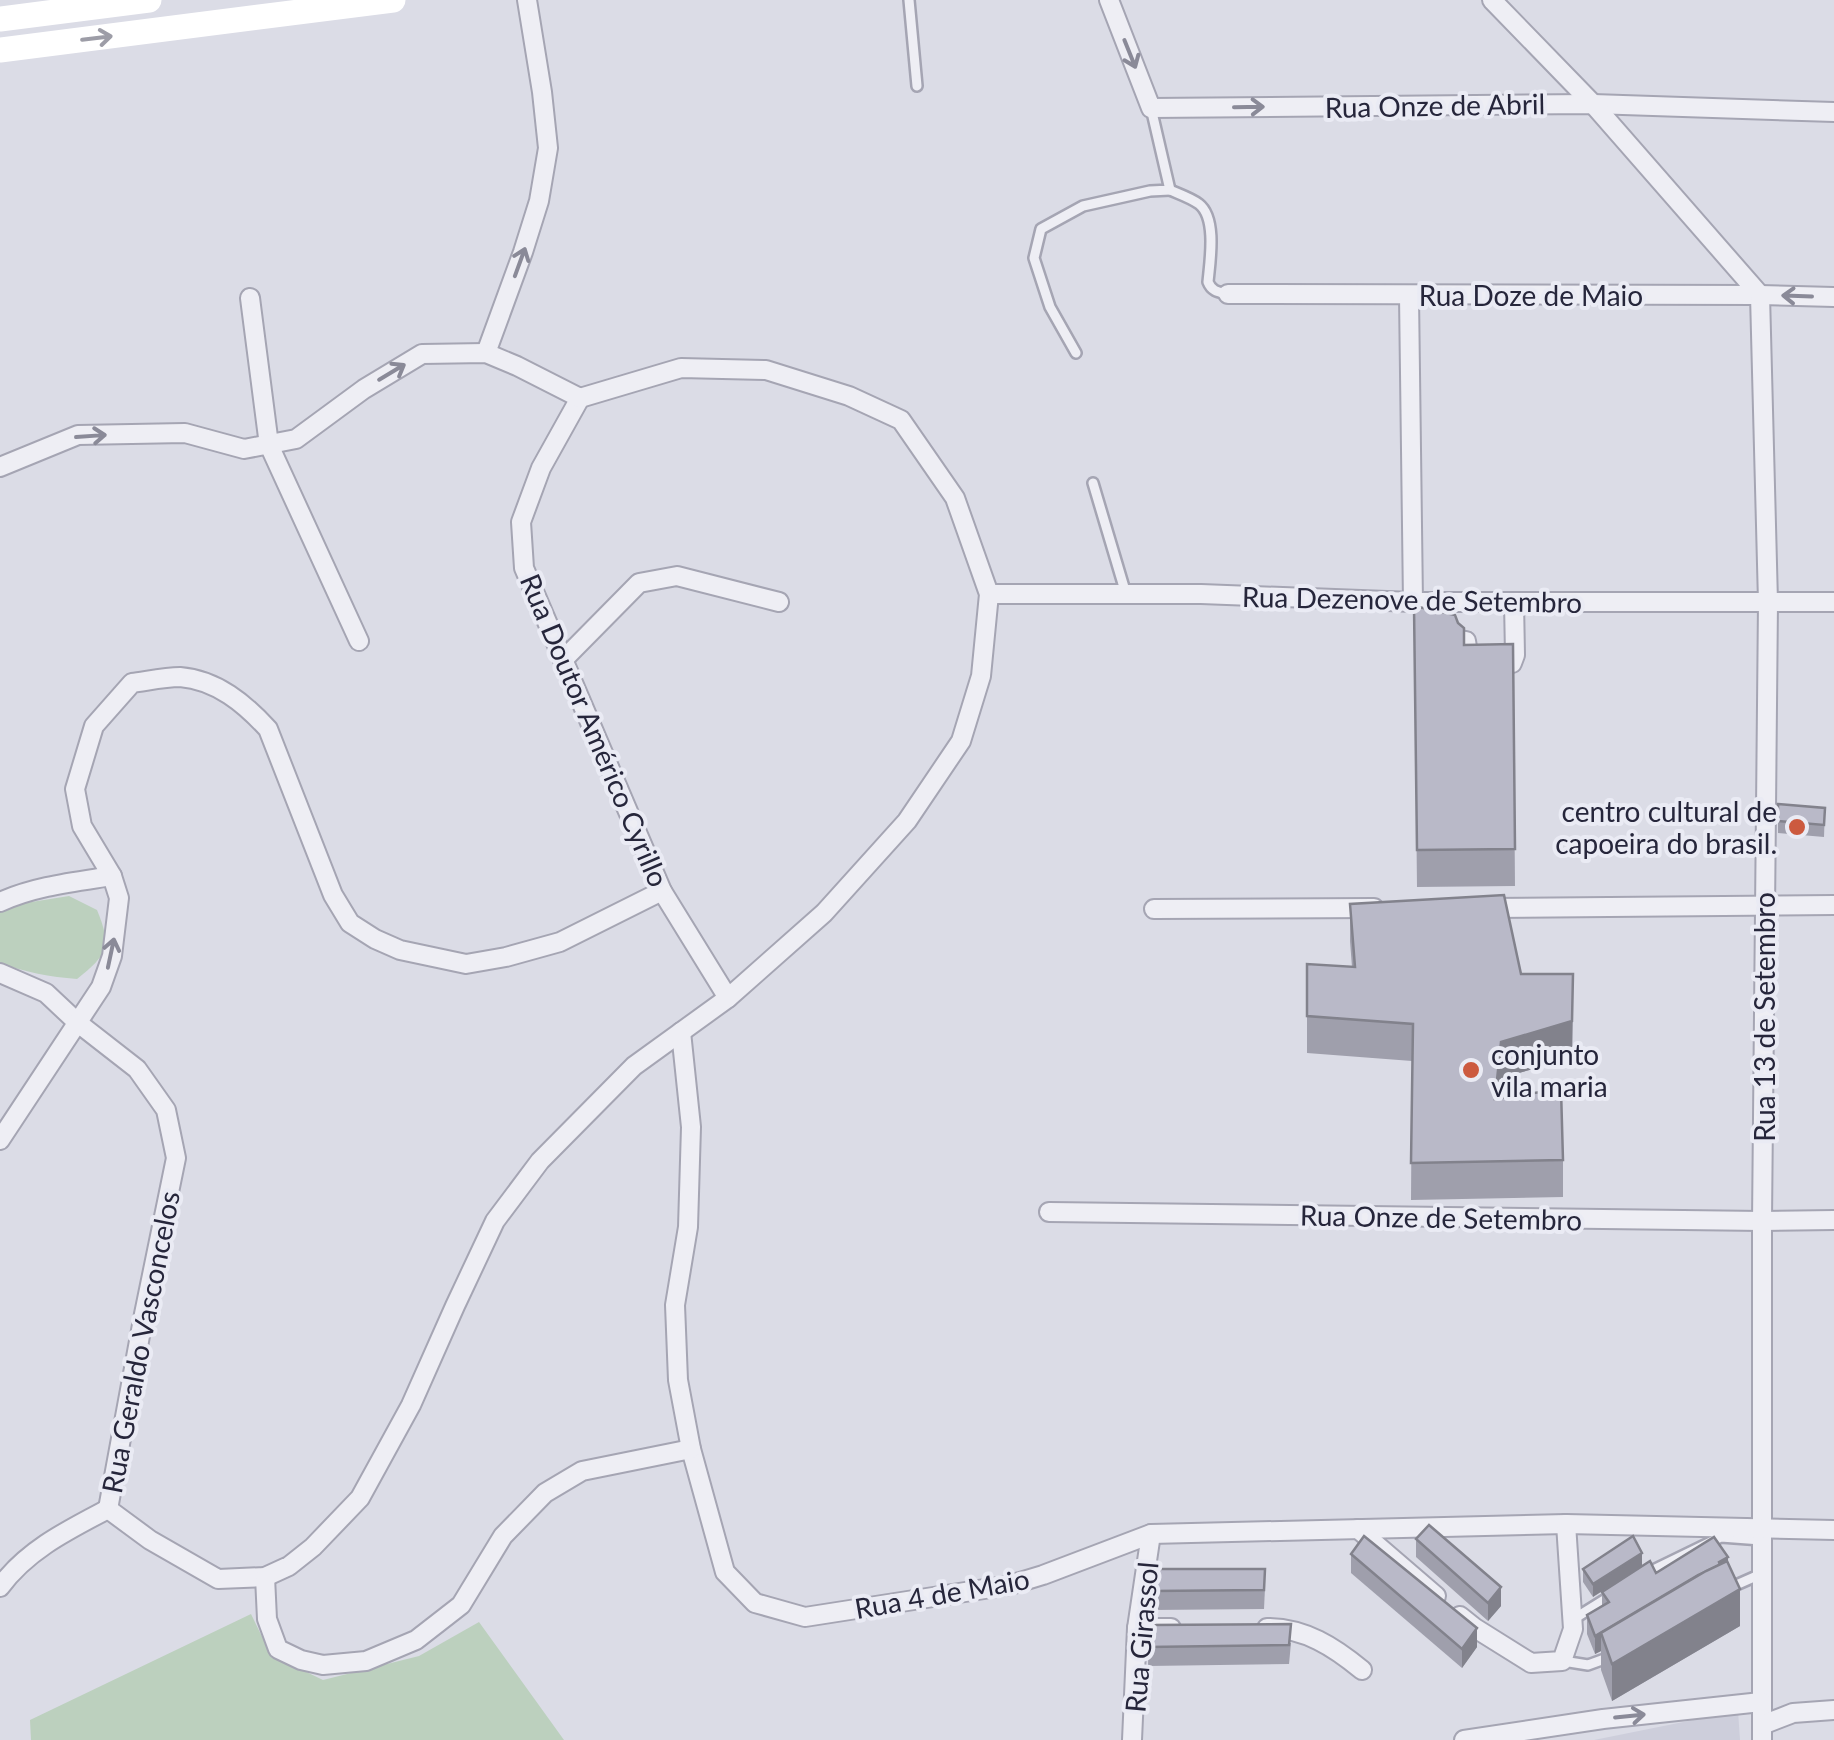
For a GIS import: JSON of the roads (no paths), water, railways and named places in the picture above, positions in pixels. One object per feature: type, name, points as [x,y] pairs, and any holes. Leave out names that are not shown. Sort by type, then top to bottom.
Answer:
[{"type":"main road","points":[[0,19],[149,0]]},
{"type":"main road","points":[[0,50],[393,0]]},
{"type":"street","points":[[486,353],[524,252],[539,201],[548,148],[528,0]]},
{"type":"street","points":[[1109,0],[1151,108]]},
{"type":"street","points":[[1492,0],[1593,104],[1760,294]]},
{"type":"street","name":"Rua Onze de Abril","points":[[1151,108],[1593,104],[1834,112]]},
{"type":"street","name":"Rua Doze de Maio","points":[[1228,294],[1834,297]]},
{"type":"street","name":"Rua 13 de Setembro","points":[[1760,294],[1768,602],[1762,1732]]},
{"type":"street","points":[[1409,296],[1413,602]]},
{"type":"street","points":[[250,298],[269,445],[360,641]]},
{"type":"street","points":[[0,467],[78,435],[185,433],[244,449],[296,439],[364,389],[422,354],[486,353],[580,398],[681,368],[766,370],[849,396],[901,420],[955,498],[989,594],[981,676],[961,741],[907,821],[824,914],[728,998],[634,1066],[540,1161],[496,1220],[411,1405],[360,1498],[313,1547],[289,1566],[265,1577],[266,1619],[278,1649],[323,1665],[366,1661],[416,1640],[461,1605],[503,1536],[545,1493],[582,1471],[691,1449]]},
{"type":"street","name":"Rua Doutor Américo Cyrillo","points":[[580,398],[541,468],[521,522],[524,568],[662,891],[728,998]]},
{"type":"street","points":[[563,660],[638,584],[677,576],[780,602]]},
{"type":"street","name":"Rua Dezenove de Setembro","points":[[989,594],[1202,594],[1413,602],[1834,602]]},
{"type":"street","points":[[1422,632],[1466,642],[1468,654],[1482,661],[1512,663],[1514,602]]},
{"type":"street","points":[[0,1140],[101,988],[112,956],[119,898],[112,876],[82,826],[75,789],[94,726],[132,683],[180,678],[221,688],[252,711],[268,729],[333,896],[350,923],[400,950],[466,964],[506,957],[560,942],[662,891]]},
{"type":"street","points":[[0,902],[62,884],[112,876]]},
{"type":"street","points":[[1469,908],[1834,905]]},
{"type":"street","points":[[1154,909],[1390,908]]},
{"type":"street","name":"Rua Geraldo Vasconcelos","points":[[0,973],[46,993],[136,1069],[166,1110],[176,1158],[108,1509],[150,1540],[218,1579],[265,1577]]},
{"type":"street","name":"Rua 4 de Maio","points":[[681,1032],[692,1127],[688,1227],[675,1305],[678,1380],[691,1449],[725,1572],[755,1603],[806,1616],[1010,1584],[1150,1534],[1566,1524],[1761,1534],[1834,1530]]},
{"type":"street","name":"Rua Onze de Setembro","points":[[1049,1212],[1834,1220]]},
{"type":"street","points":[[0,1586],[10,1572],[56,1536],[108,1509]]},
{"type":"street","points":[[1358,1529],[1475,1628],[1531,1663],[1562,1661],[1573,1629],[1566,1524]]},
{"type":"street","name":"Rua Girassol","points":[[1132,1740],[1137,1628],[1150,1534]]},
{"type":"street","points":[[1137,1628],[1196,1628]]},
{"type":"street","points":[[1256,1628],[1293,1630],[1333,1646],[1362,1670]]},
{"type":"street","points":[[1464,1740],[1602,1719],[1761,1702]]},
{"type":"street","points":[[1762,1732],[1793,1712],[1834,1710]]},
{"type":"lane","points":[[909,0],[916,86]]},
{"type":"lane","points":[[1151,108],[1170,190]]},
{"type":"lane","points":[[1076,353],[1050,307],[1034,258],[1041,229],[1083,206],[1170,190],[1202,205],[1211,242],[1208,282],[1216,292],[1228,294]]},
{"type":"lane","points":[[1093,483],[1126,594]]},
{"type":"lane","points":[[1637,1580],[1721,1536],[1761,1534]]},
{"type":"lane","points":[[1716,1594],[1761,1574]]},
{"type":"lane","points":[[1572,1620],[1621,1590]]},
{"type":"lane","points":[[1562,1661],[1595,1664],[1619,1651]]},
{"type":"place","name":"centro cultural de capoeira do brasil.","points":[[1797,827]]},
{"type":"place","name":"conjunto vila maria","points":[[1471,1070]]}]
